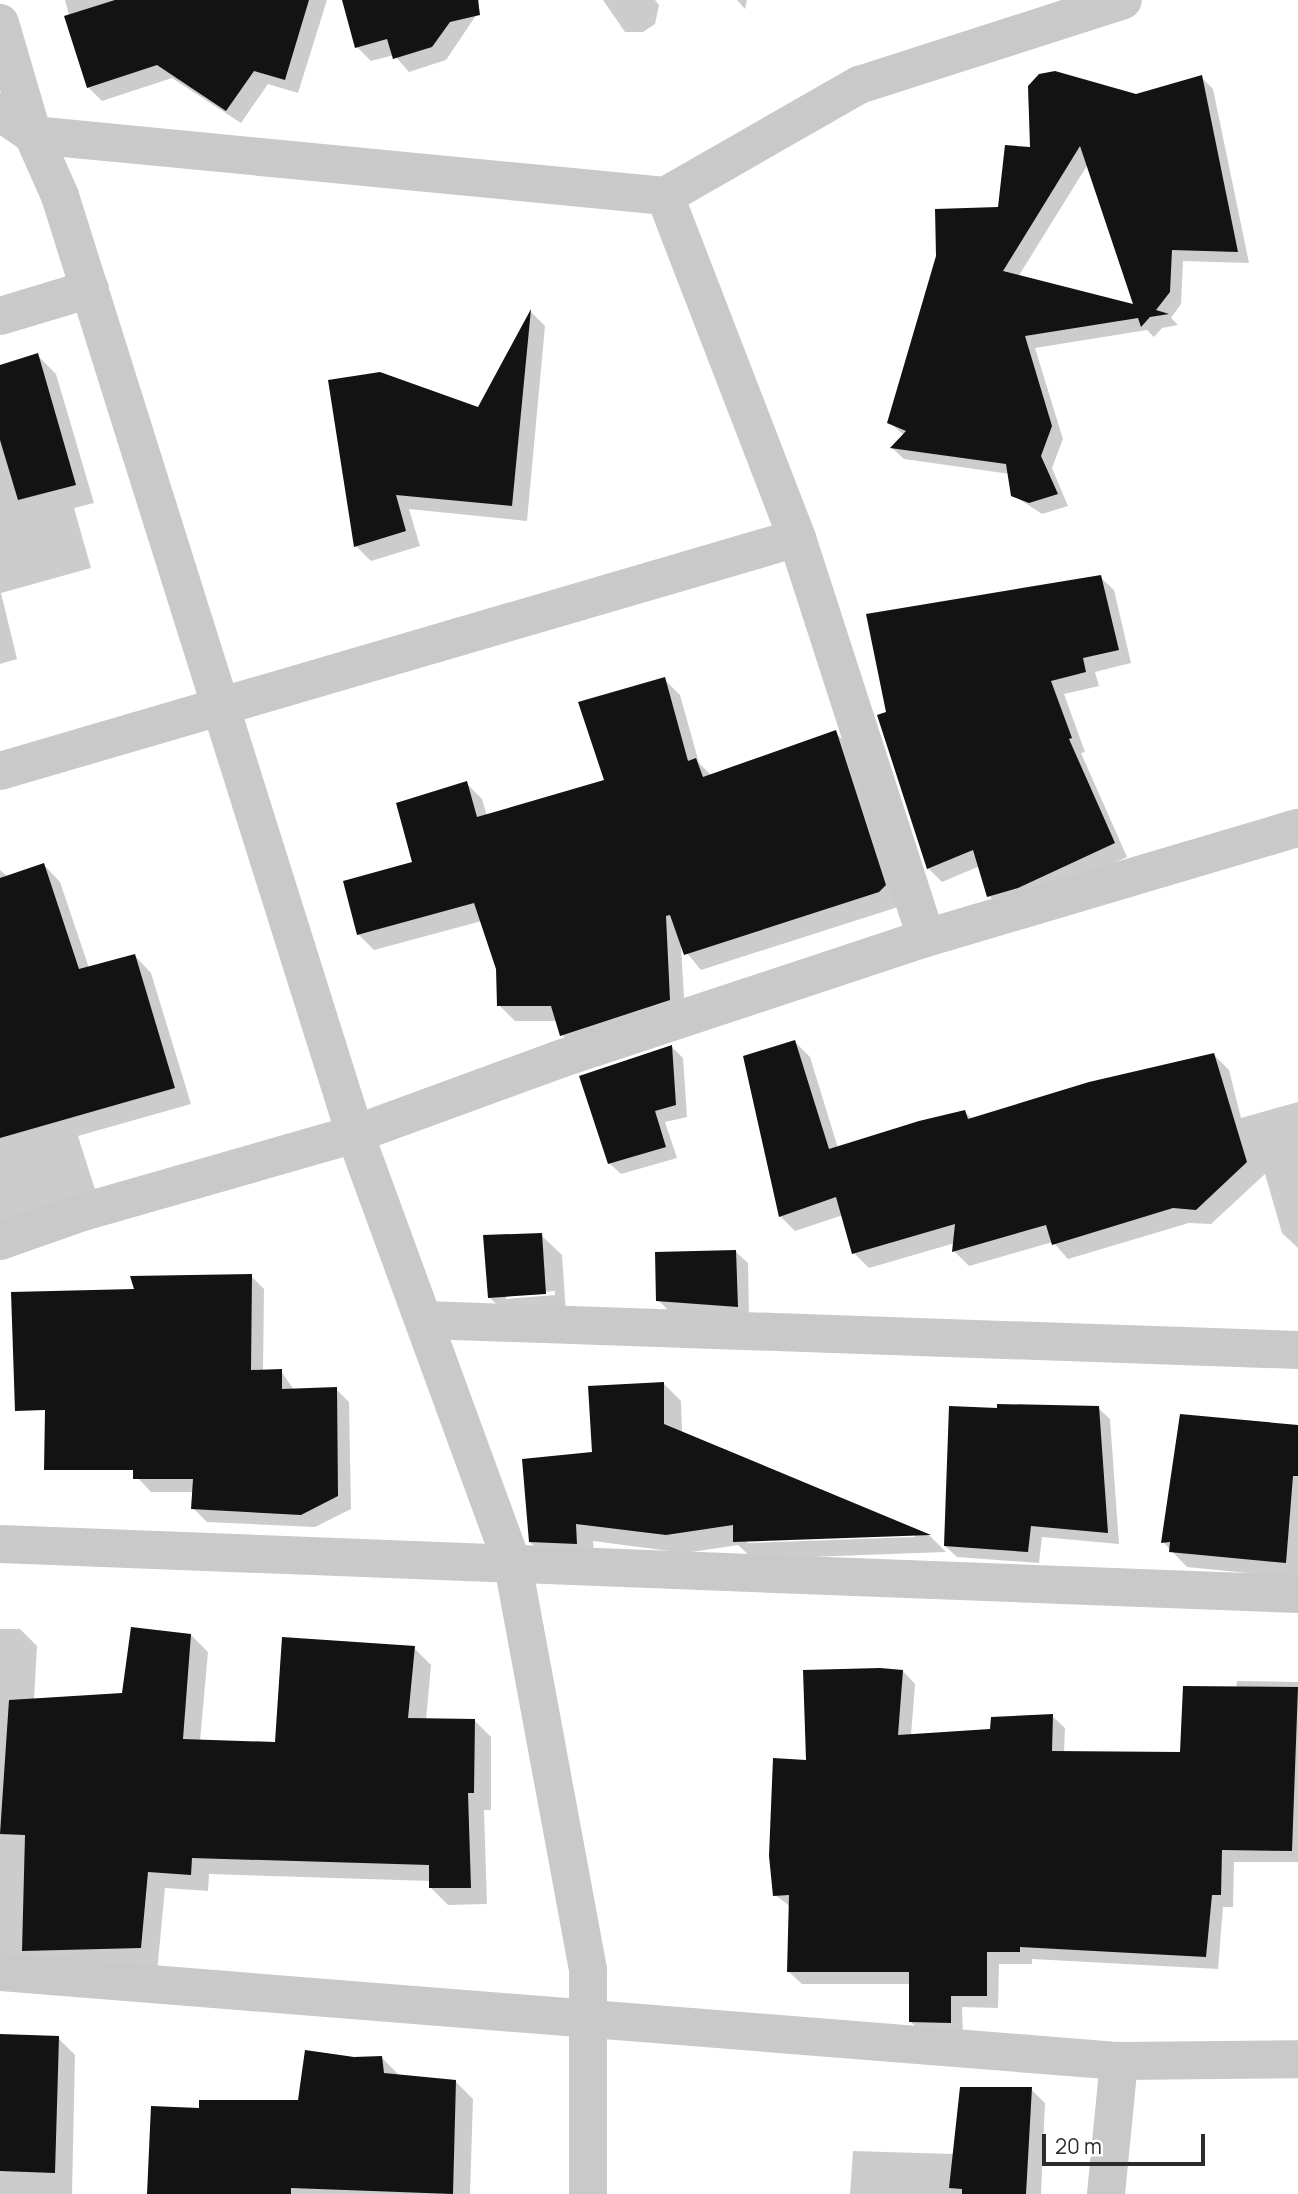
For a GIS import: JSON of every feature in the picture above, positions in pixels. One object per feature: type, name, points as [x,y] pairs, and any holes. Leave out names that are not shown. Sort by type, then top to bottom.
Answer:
[{"type":"street","points":[[0,112],[33,135],[665,196],[859,85],[1123,0]]},
{"type":"street","points":[[0,23],[33,135],[90,289],[218,708],[355,1134],[513,1565],[584,1946],[590,2018],[588,2194]]},
{"type":"street","points":[[665,196],[797,538],[926,938]]},
{"type":"street","points":[[0,316],[90,289]]},
{"type":"street","points":[[0,771],[797,538]]},
{"type":"street","points":[[0,1241],[83,1212],[355,1134],[563,1058],[926,938],[1298,828]]},
{"type":"street","points":[[425,1320],[1298,1350]]},
{"type":"street","points":[[0,1544],[1298,1594]]},
{"type":"street","points":[[0,1972],[1119,2061],[1298,2059]]},
{"type":"street","points":[[1106,2194],[1119,2061]]},
{"type":"building","points":[[115,0],[309,0],[285,80],[254,71],[226,111],[157,65],[87,88],[64,16]]},
{"type":"building","points":[[342,0],[478,0],[480,15],[450,22],[432,47],[393,59],[387,39],[355,48]]},
{"type":"building","points":[[1055,71],[1136,94],[1202,75],[1238,252],[1172,250],[1170,292],[1156,310],[1169,314],[1150,317],[1141,327],[1138,318],[1025,336],[1052,426],[1041,456],[1058,494],[1029,503],[1011,496],[1006,464],[890,448],[906,431],[887,423],[936,256],[935,209],[998,207],[1005,145],[1030,147],[1028,86],[1039,74]],"holes":[[[1080,146],[1133,304],[1003,271]]]},
{"type":"building","points":[[531,309],[512,506],[396,495],[406,531],[354,547],[328,380],[380,372],[478,407]]},
{"type":"building","points":[[38,353],[76,485],[18,500],[0,440],[0,365]]},
{"type":"building","points":[[1101,575],[1119,650],[1083,658],[1086,672],[1051,681],[1072,738],[1069,739],[1115,843],[1018,888],[987,897],[973,850],[927,869],[877,715],[886,712],[866,614]]},
{"type":"building","points":[[665,677],[688,761],[696,758],[703,777],[836,730],[886,885],[879,892],[684,955],[670,915],[666,916],[670,1000],[560,1036],[551,1006],[497,1006],[496,969],[474,903],[357,935],[343,881],[412,862],[396,803],[467,781],[477,817],[604,780],[578,702]]},
{"type":"building","points":[[44,863],[79,969],[135,954],[175,1088],[0,1138],[0,878]]},
{"type":"building","points":[[795,1040],[829,1149],[919,1121],[965,1110],[968,1119],[1089,1082],[1214,1053],[1247,1162],[1196,1210],[1173,1208],[1052,1245],[1046,1225],[952,1252],[955,1224],[852,1254],[836,1197],[779,1217],[743,1056]]},
{"type":"building","points":[[672,1045],[676,1105],[655,1111],[666,1147],[608,1164],[579,1076]]},
{"type":"building","points":[[542,1233],[546,1294],[488,1298],[483,1235]]},
{"type":"building","points":[[736,1250],[738,1307],[656,1301],[655,1252]]},
{"type":"building","points":[[252,1274],[251,1370],[282,1369],[282,1389],[337,1387],[338,1496],[301,1515],[191,1509],[193,1479],[133,1479],[133,1470],[44,1470],[45,1410],[15,1411],[11,1292],[134,1289],[130,1276]]},
{"type":"building","points":[[664,1382],[664,1424],[931,1535],[733,1542],[733,1525],[666,1535],[576,1524],[577,1544],[529,1542],[522,1459],[592,1452],[588,1386]]},
{"type":"building","points":[[997,1404],[1099,1406],[1108,1533],[1031,1526],[1028,1552],[944,1546],[949,1406],[997,1408]]},
{"type":"building","points":[[1180,1414],[1298,1425],[1298,1476],[1293,1476],[1286,1563],[1169,1552],[1170,1542],[1161,1543]]},
{"type":"building","points":[[131,1627],[191,1634],[183,1739],[275,1742],[282,1637],[415,1646],[408,1718],[475,1719],[474,1793],[468,1793],[471,1888],[429,1888],[429,1865],[192,1858],[191,1875],[148,1872],[141,1948],[22,1951],[25,1835],[0,1834],[9,1700],[122,1693]]},
{"type":"building","points":[[803,1670],[903,1670],[898,1735],[990,1729],[991,1717],[1053,1714],[1052,1751],[1180,1752],[1183,1686],[1298,1687],[1292,1851],[1222,1850],[1221,1895],[1212,1895],[1206,1957],[1020,1947],[1020,1952],[987,1952],[987,1996],[951,1996],[951,2023],[909,2022],[909,1972],[787,1972],[789,1895],[773,1896],[769,1856],[773,1758],[806,1760]]},
{"type":"building","points":[[0,2034],[59,2036],[55,2173],[0,2171]]},
{"type":"building","points":[[305,2050],[354,2057],[382,2056],[384,2073],[456,2080],[453,2194],[291,2188],[291,2194],[147,2194],[151,2106],[199,2108],[199,2100],[298,2100]]},
{"type":"building","points":[[960,2087],[1032,2087],[1026,2194],[962,2194],[962,2189],[949,2188]]}]
